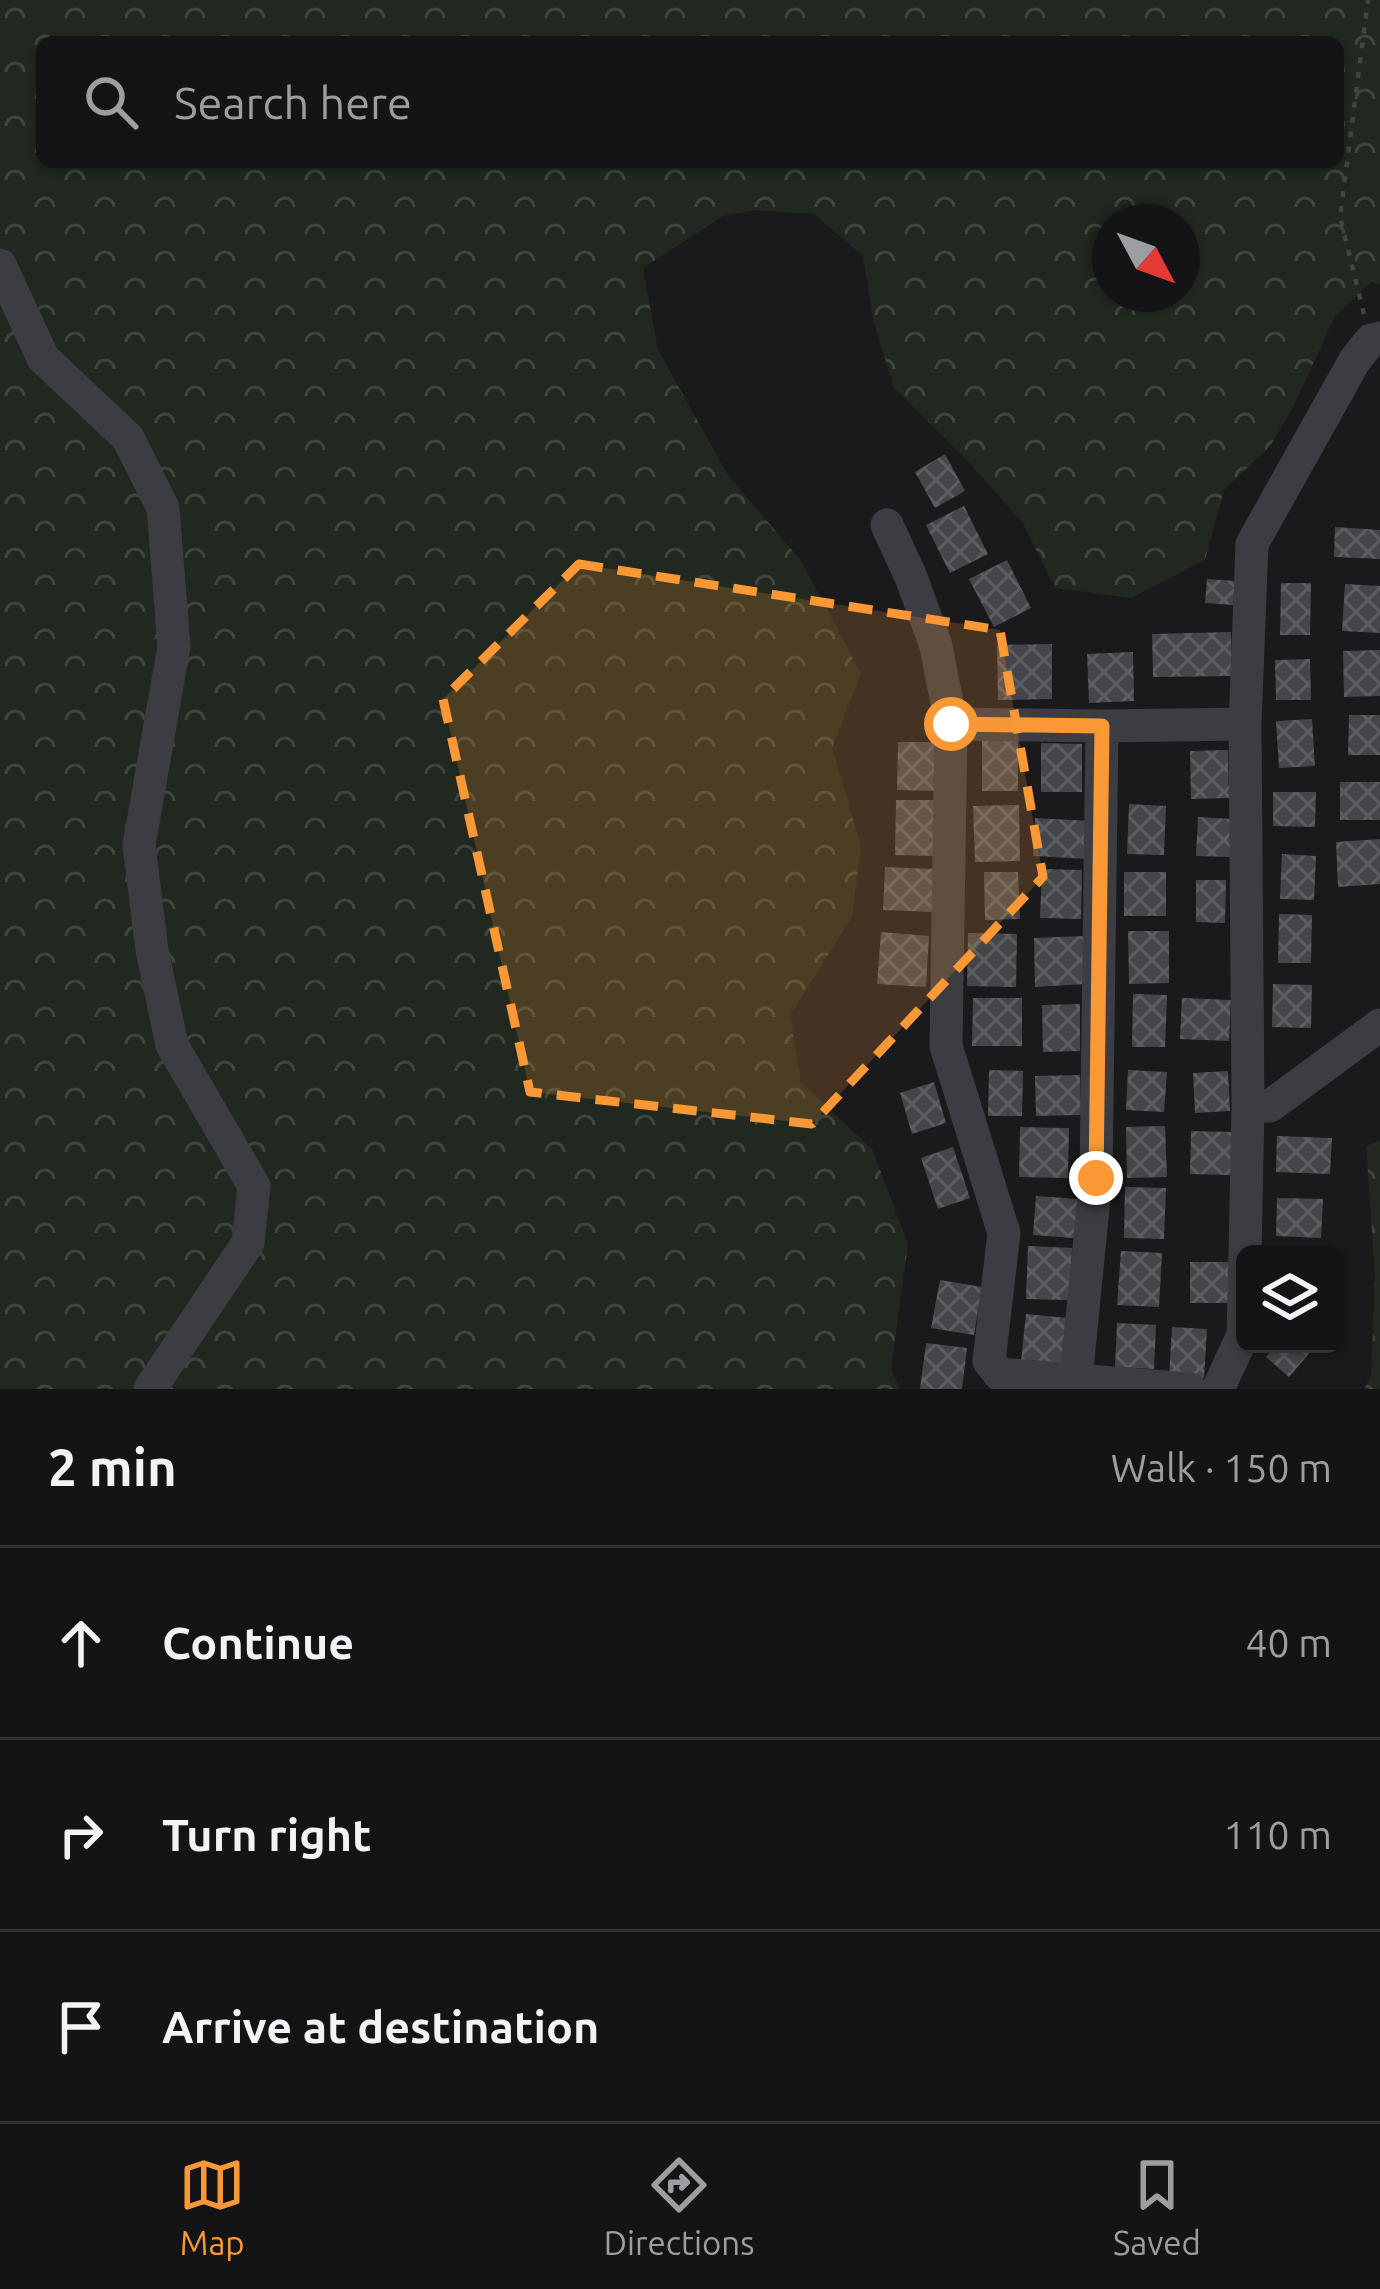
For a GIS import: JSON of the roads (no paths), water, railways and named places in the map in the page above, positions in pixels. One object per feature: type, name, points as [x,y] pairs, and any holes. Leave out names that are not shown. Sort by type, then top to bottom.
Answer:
[{"type":"street","points":[[0,265],[43,358],[128,438],[163,508],[174,646],[139,845],[152,950],[172,1045],[254,1186],[248,1243],[150,1389]]},
{"type":"street","points":[[1245,1245],[1244,724],[1252,544],[1355,360],[1375,339]]},
{"type":"street","points":[[887,525],[936,646],[951,724],[946,1046],[1004,1233],[989,1361],[999,1375],[1076,1386],[1190,1389]]},
{"type":"street","points":[[951,724],[1244,724]]},
{"type":"street","points":[[1076,1386],[1096,1178],[1102,726]]},
{"type":"street","points":[[1248,1106],[1270,1106],[1380,1025]]},
{"type":"street","points":[[1218,1389],[1236,1349]]}]
